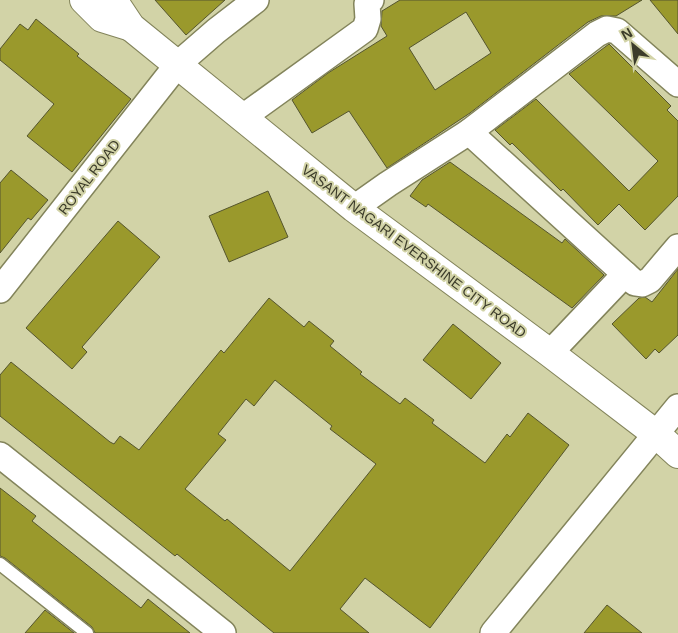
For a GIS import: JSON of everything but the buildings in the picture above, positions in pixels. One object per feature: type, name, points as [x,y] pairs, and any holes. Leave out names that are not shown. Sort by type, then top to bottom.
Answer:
[{"type":"street","points":[[84,0],[102,18],[131,27]]},
{"type":"street","name":"VASANT NAGARI EVERSHINE CITY ROAD","points":[[114,0],[131,27],[354,208],[550,353],[656,434],[678,454]]},
{"type":"street","name":"ROYAL ROAD","points":[[0,290],[178,64],[256,0]]},
{"type":"street","points":[[243,117],[366,28],[368,19],[367,4],[371,0]]},
{"type":"street","points":[[354,208],[468,132],[597,34],[607,29],[617,31],[678,84]]},
{"type":"street","points":[[468,132],[635,283],[642,284],[650,280],[678,247]]},
{"type":"street","points":[[550,353],[625,274]]},
{"type":"street","points":[[493,633],[678,407]]},
{"type":"street","points":[[0,455],[223,633]]},
{"type":"lane","points":[[0,564],[87,633]]}]
